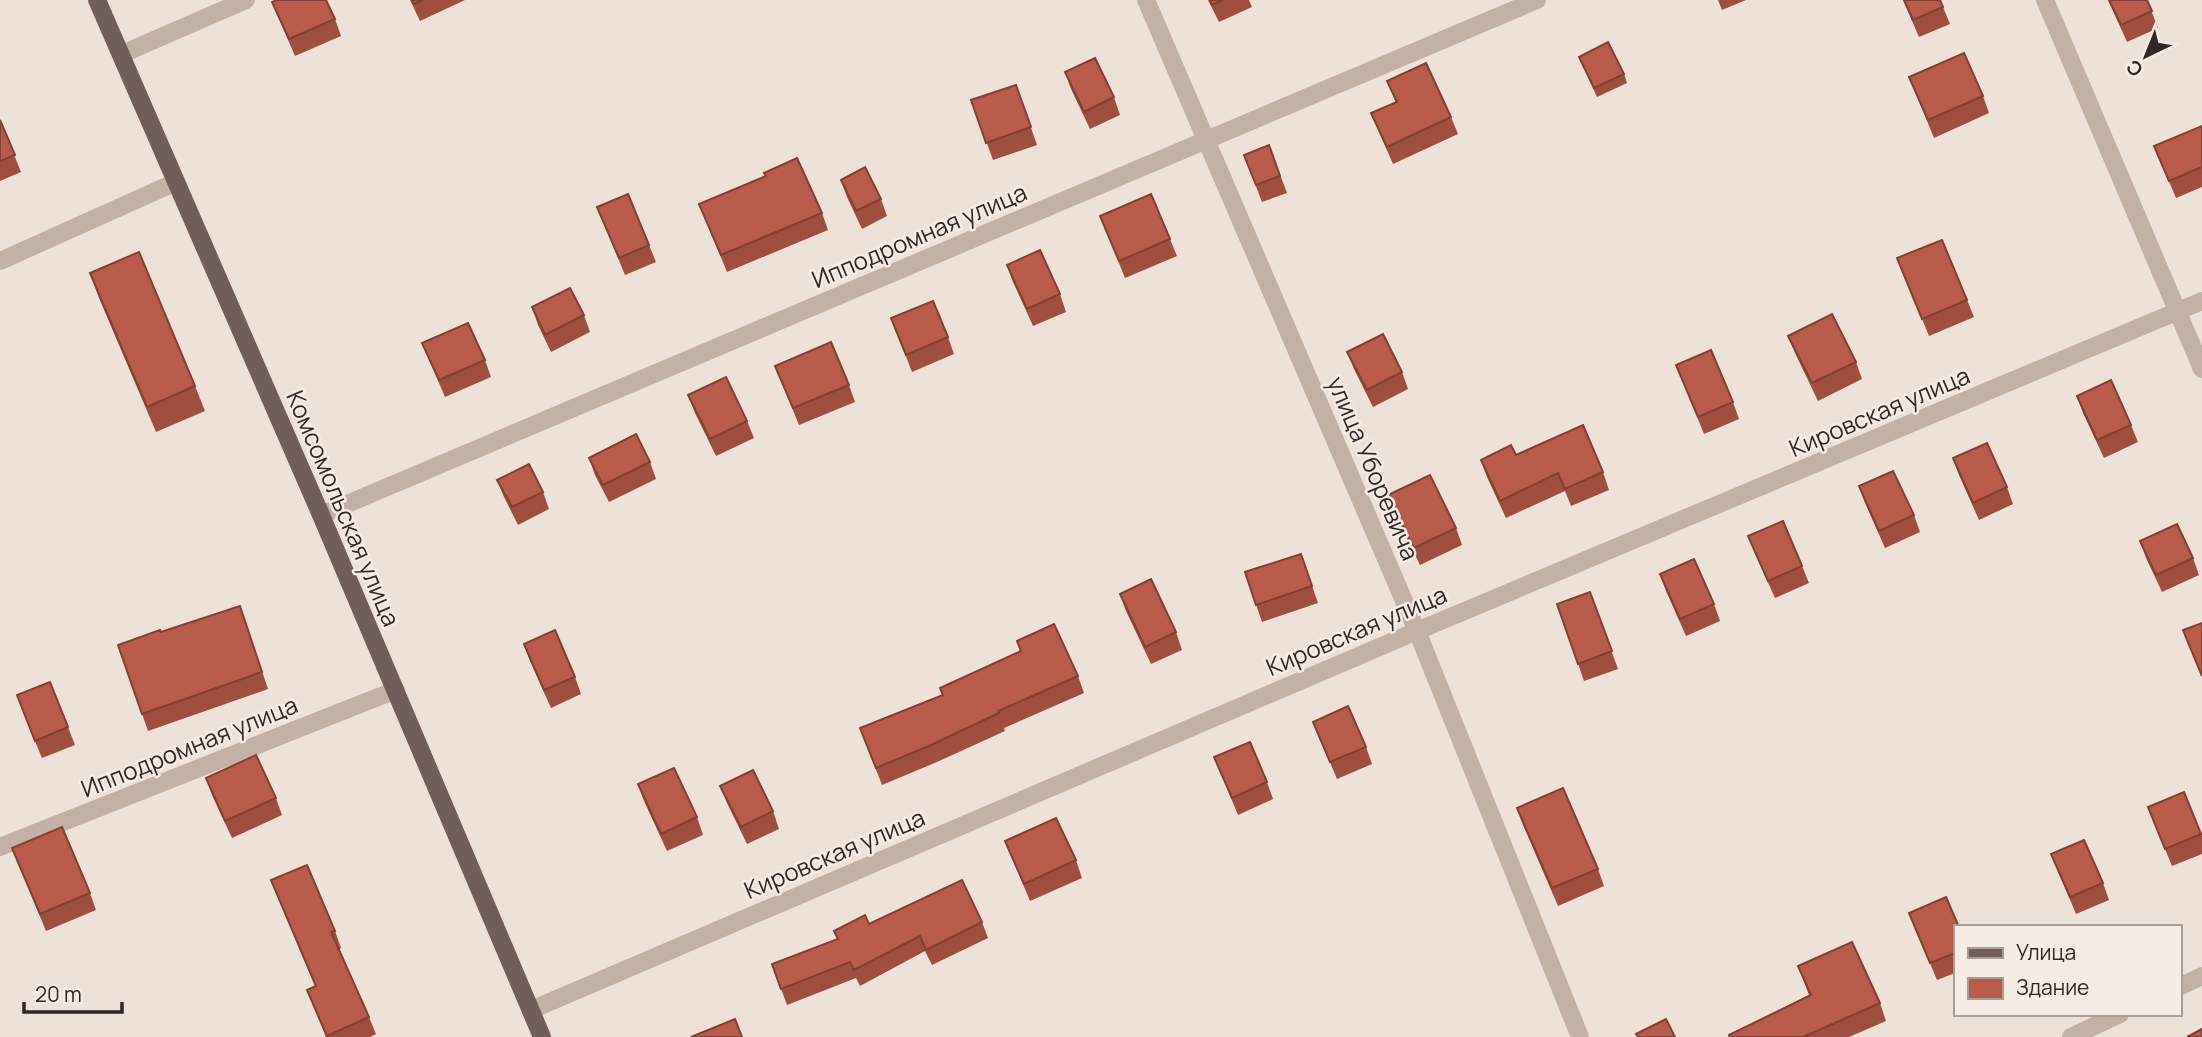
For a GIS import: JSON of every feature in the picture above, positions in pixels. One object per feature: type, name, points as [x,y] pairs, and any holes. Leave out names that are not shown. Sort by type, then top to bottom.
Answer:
[{"type":"main road","name":"Комсомольская улица","points":[[97,0],[321,515],[542,1037]]},
{"type":"street","points":[[122,54],[246,0]]},
{"type":"street","name":"улица Уборевича","points":[[1146,0],[1417,631],[1580,1037]]},
{"type":"street","name":"Ипподромная улица","points":[[321,515],[1537,0]]},
{"type":"street","points":[[2045,0],[2202,369]]},
{"type":"street","points":[[0,261],[176,182]]},
{"type":"street","name":"Кировская улица","points":[[531,1010],[1417,631],[2202,300]]},
{"type":"street","name":"Ипподромная улица","points":[[0,847],[396,690]]},
{"type":"street","points":[[2181,986],[2202,976]]},
{"type":"street","points":[[2071,1037],[2116,1016]]},
{"type":"building","points":[[326,0],[335,19],[289,39],[272,2]]},
{"type":"building","points":[[1210,0],[1223,0],[1212,5]]},
{"type":"building","points":[[1904,0],[1940,0],[1943,7],[1913,20]]},
{"type":"building","points":[[2109,0],[2147,0],[2152,11],[2121,25]]},
{"type":"building","points":[[1608,42],[1624,74],[1594,88],[1579,57]]},
{"type":"building","points":[[1964,53],[1983,96],[1928,120],[1909,77]]},
{"type":"building","points":[[1095,58],[1114,97],[1084,112],[1065,72]]},
{"type":"building","points":[[1426,63],[1451,117],[1387,147],[1371,113],[1397,102],[1387,81]]},
{"type":"building","points":[[1016,85],[1031,127],[986,143],[971,100]]},
{"type":"building","points":[[0,120],[15,155],[0,161]]},
{"type":"building","points":[[2202,126],[2202,167],[2169,181],[2154,146]]},
{"type":"building","points":[[1269,145],[1280,176],[1256,185],[1244,155]]},
{"type":"building","points":[[797,158],[822,213],[721,255],[699,204],[766,176],[764,173]]},
{"type":"building","points":[[865,167],[881,199],[856,211],[841,180]]},
{"type":"building","points":[[628,194],[649,245],[619,258],[597,207]]},
{"type":"building","points":[[1151,194],[1170,239],[1119,261],[1100,216]]},
{"type":"building","points":[[1942,240],[1967,300],[1922,319],[1897,258]]},
{"type":"building","points":[[1040,250],[1060,294],[1027,309],[1007,265]]},
{"type":"building","points":[[139,252],[195,386],[147,407],[90,273]]},
{"type":"building","points":[[570,288],[584,315],[545,335],[532,307]]},
{"type":"building","points":[[933,301],[948,337],[906,355],[891,318]]},
{"type":"building","points":[[1832,314],[1856,362],[1812,383],[1788,336]]},
{"type":"building","points":[[468,323],[485,360],[439,380],[422,343]]},
{"type":"building","points":[[1383,334],[1402,372],[1367,390],[1347,352]]},
{"type":"building","points":[[831,342],[849,385],[793,408],[775,366]]},
{"type":"building","points":[[1711,350],[1733,402],[1698,417],[1676,365]]},
{"type":"building","points":[[726,377],[747,421],[710,439],[688,395]]},
{"type":"building","points":[[2111,380],[2131,425],[2097,440],[2077,396]]},
{"type":"building","points":[[1583,425],[1603,472],[1565,489],[1558,473],[1500,501],[1481,460],[1511,445],[1516,455]]},
{"type":"building","points":[[636,434],[650,462],[603,485],[589,458]]},
{"type":"building","points":[[1987,443],[2007,487],[1973,503],[1953,458]]},
{"type":"building","points":[[529,464],[543,492],[512,507],[497,480]]},
{"type":"building","points":[[1893,471],[1914,515],[1879,531],[1859,486]]},
{"type":"building","points":[[1430,475],[1456,528],[1414,548],[1388,495]]},
{"type":"building","points":[[1783,521],[1802,566],[1768,581],[1748,536]]},
{"type":"building","points":[[2177,524],[2193,558],[2156,575],[2140,541]]},
{"type":"building","points":[[1301,554],[1312,586],[1256,605],[1245,572]]},
{"type":"building","points":[[1694,559],[1714,604],[1680,619],[1660,574]]},
{"type":"building","points":[[1151,579],[1176,632],[1145,647],[1120,594]]},
{"type":"building","points":[[1590,592],[1612,651],[1578,664],[1557,604]]},
{"type":"building","points":[[240,606],[262,672],[142,714],[118,645]]},
{"type":"building","points":[[2202,623],[2202,676],[2183,630]]},
{"type":"building","points":[[1054,624],[1078,676],[876,768],[860,728],[943,695],[940,688],[1021,651],[1017,641]]},
{"type":"building","points":[[555,630],[575,677],[544,690],[524,644]]},
{"type":"building","points":[[50,682],[68,727],[35,741],[17,695]]},
{"type":"building","points":[[1348,706],[1366,747],[1330,762],[1313,722]]},
{"type":"building","points":[[1250,742],[1267,782],[1232,798],[1214,757]]},
{"type":"building","points":[[256,755],[276,798],[225,821],[206,778]]},
{"type":"building","points":[[674,768],[697,817],[661,834],[638,784]]},
{"type":"building","points":[[753,770],[773,811],[741,827],[720,786]]},
{"type":"building","points":[[1563,788],[1598,869],[1552,888],[1517,808]]},
{"type":"building","points":[[2184,792],[2201,834],[2165,849],[2148,807]]},
{"type":"building","points":[[1056,818],[1076,860],[1024,884],[1005,841]]},
{"type":"building","points":[[62,827],[90,893],[40,914],[12,848]]},
{"type":"building","points":[[2084,840],[2103,883],[2070,897],[2051,854]]},
{"type":"building","points":[[307,865],[335,931],[331,932],[369,1017],[327,1036],[307,990],[316,986],[271,880]]},
{"type":"building","points":[[962,880],[982,922],[926,950],[920,936],[854,970],[850,962],[781,989],[772,964],[838,939],[834,931],[865,915],[869,924]]},
{"type":"building","points":[[1946,897],[1958,925],[1954,925],[1954,953],[1930,963],[1909,913]]},
{"type":"building","points":[[1852,942],[1880,1003],[1803,1037],[1730,1037],[1729,1035],[1811,995],[1798,966]]},
{"type":"building","points":[[735,1019],[742,1037],[691,1037]]},
{"type":"building","points":[[1666,1019],[1675,1037],[1638,1037],[1636,1034]]},
{"type":"building","points":[[2202,1029],[2202,1037],[2187,1037]]}]
